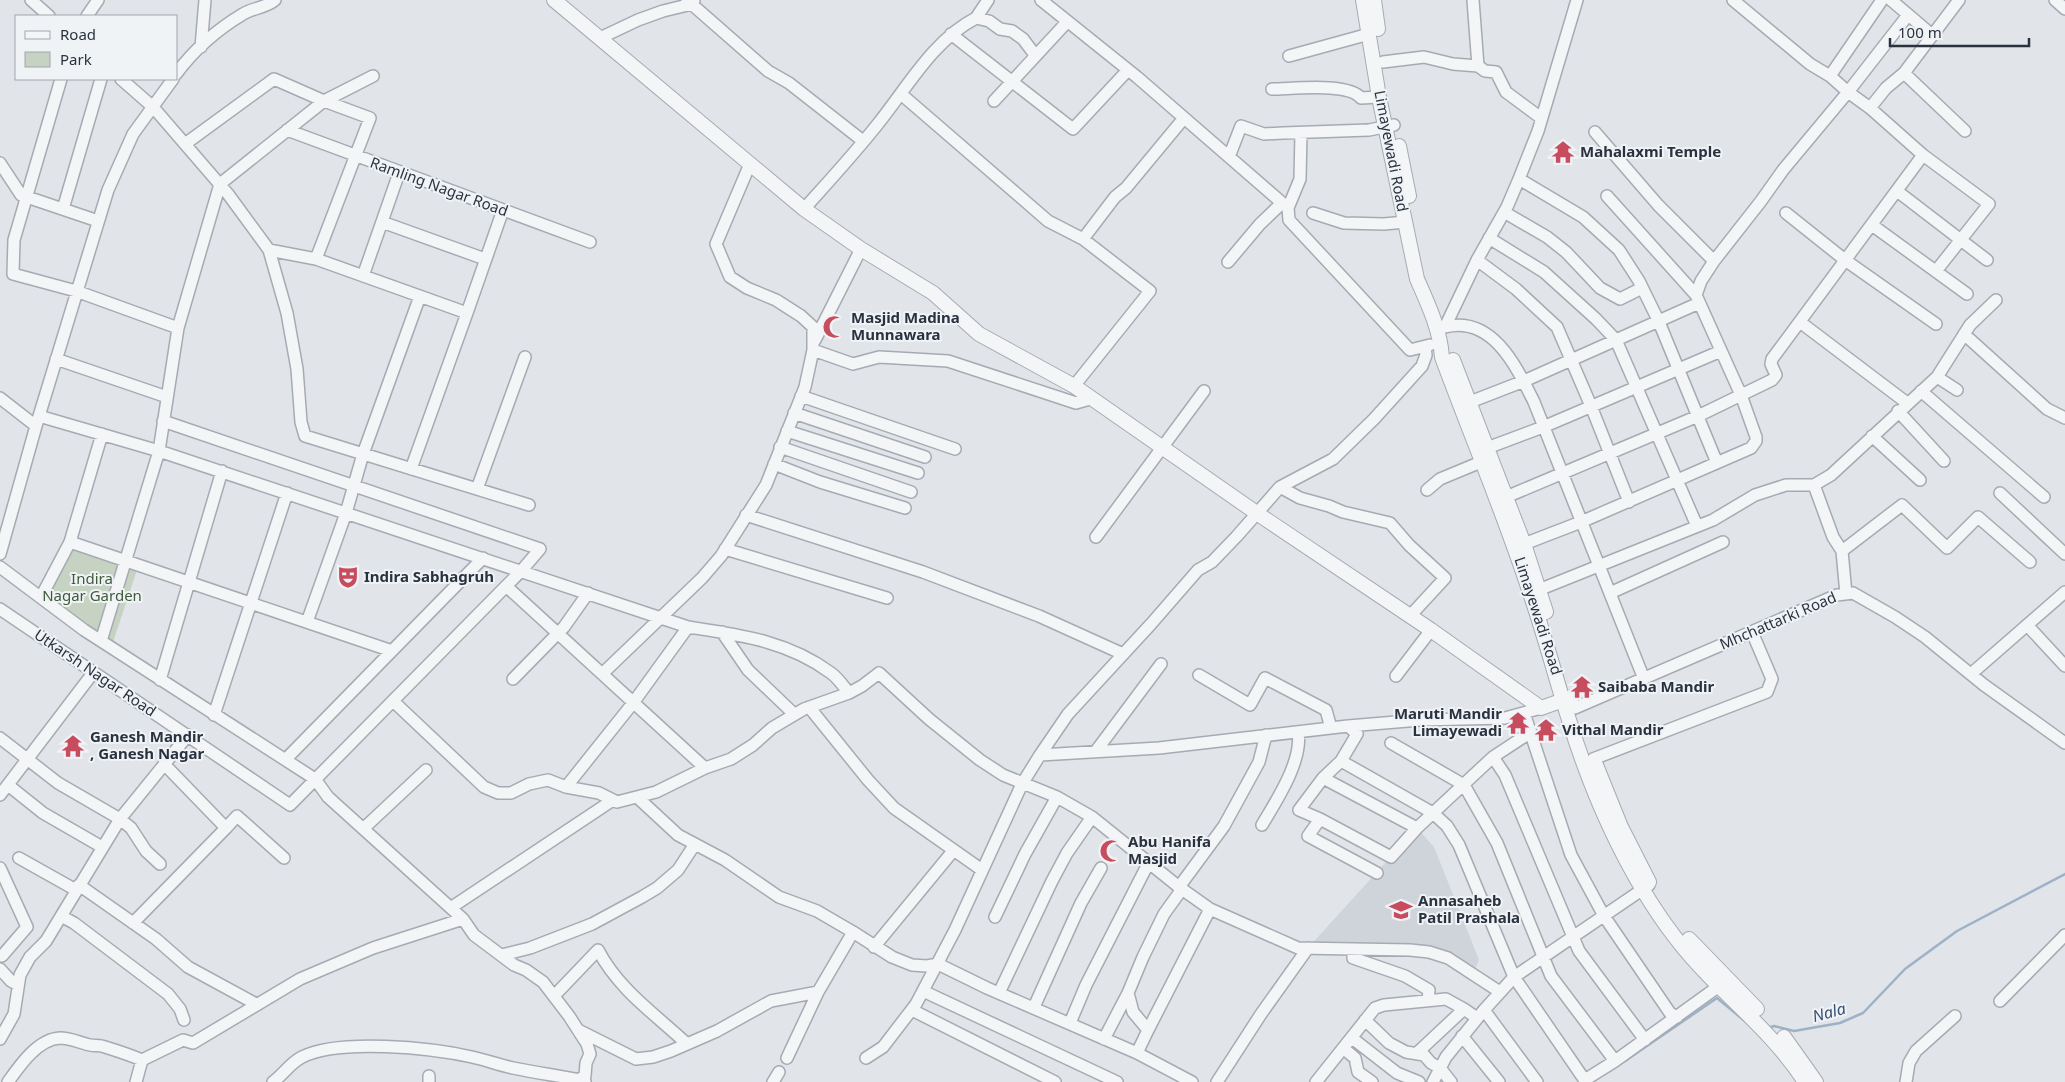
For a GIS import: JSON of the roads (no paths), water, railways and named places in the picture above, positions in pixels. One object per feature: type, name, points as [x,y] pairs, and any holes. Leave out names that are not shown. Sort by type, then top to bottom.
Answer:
[{"type":"street","points":[[31,0],[48,15]]},
{"type":"street","points":[[88,15],[98,0]]},
{"type":"street","points":[[201,47],[205,0]]},
{"type":"street","points":[[178,71],[186,60],[219,31],[244,13],[274,0]]},
{"type":"street","points":[[554,0],[804,209],[861,249],[933,293],[979,334],[1074,386],[1090,399],[1258,514],[1431,630],[1541,708]]},
{"type":"street","points":[[804,209],[863,141],[937,48],[960,26],[976,18],[988,0]]},
{"type":"street","points":[[1041,0],[1128,70],[1285,205],[1289,220],[1410,350],[1425,347],[1441,332],[1456,324],[1469,326],[1502,347],[1517,366],[1524,381],[1644,679]]},
{"type":"street","name":"Limayewadi Road","points":[[1363,0],[1379,97],[1390,126],[1423,269],[1427,300]]},
{"type":"street","name":"Limayewadi Road","points":[[1374,0],[1390,126],[1405,222],[1417,279],[1470,402],[1524,544],[1535,591],[1570,701],[1646,886]]},
{"type":"street","points":[[1473,0],[1478,66]]},
{"type":"street","points":[[1441,332],[1477,260],[1504,212],[1519,179],[1541,118],[1577,0]]},
{"type":"street","points":[[1733,0],[1810,64],[1830,76],[1870,108],[1923,155],[1988,204],[1936,271]]},
{"type":"street","points":[[1830,76],[1882,0]]},
{"type":"street","points":[[1891,0],[1932,35]]},
{"type":"street","points":[[1870,108],[1886,88],[1904,73],[1959,0]]},
{"type":"street","points":[[2055,0],[2065,10]]},
{"type":"street","points":[[600,38],[655,14],[691,1],[768,71],[788,83],[863,141]]},
{"type":"street","points":[[1698,299],[1701,281],[1714,261],[1783,170],[1848,92],[1908,15]]},
{"type":"street","points":[[976,18],[989,21],[1000,29],[1012,31],[1023,39],[1036,55]]},
{"type":"street","points":[[994,101],[1067,22]]},
{"type":"street","points":[[951,34],[1073,129],[1128,70]]},
{"type":"street","points":[[1289,56],[1369,34]]},
{"type":"street","points":[[1383,62],[1424,58],[1478,66],[1485,71],[1496,72],[1506,92],[1541,118]]},
{"type":"street","points":[[1904,73],[1965,130]]},
{"type":"street","points":[[101,641],[159,451],[178,328],[220,184],[324,101],[373,76]]},
{"type":"street","points":[[185,144],[274,79],[324,101],[370,118],[316,259]]},
{"type":"street","points":[[61,80],[14,240],[13,274],[76,291],[178,328]]},
{"type":"street","points":[[64,209],[101,80]]},
{"type":"street","points":[[121,80],[153,107],[220,184],[269,250],[287,313],[297,369],[300,422],[305,436],[529,505]]},
{"type":"street","points":[[0,554],[37,421],[108,190],[133,134],[172,80]]},
{"type":"street","points":[[1272,89],[1322,86],[1357,93],[1360,98],[1379,97]]},
{"type":"street","points":[[901,94],[1048,221],[1083,239],[1150,291],[1074,386]]},
{"type":"street","points":[[1083,239],[1115,198],[1126,188],[1184,118]]},
{"type":"street","points":[[1228,157],[1241,126],[1264,134],[1346,132],[1390,126]]},
{"type":"street","name":"Ramling Nagar Road","points":[[287,130],[399,173],[590,242]]},
{"type":"street","points":[[1595,132],[1658,205],[1714,261]]},
{"type":"street","points":[[1228,262],[1260,224],[1285,205],[1300,179],[1301,133]]},
{"type":"street","points":[[1506,497],[1698,416],[1774,379],[1776,375],[1771,362],[1923,155]]},
{"type":"street","points":[[0,163],[21,195],[98,221]]},
{"type":"street","points":[[750,164],[716,244],[730,278],[776,300],[813,327],[813,347]]},
{"type":"street","points":[[363,276],[399,173]]},
{"type":"street","points":[[1519,179],[1583,217],[1619,250],[1642,288],[1658,322],[1717,463]]},
{"type":"street","points":[[1897,190],[1986,260]]},
{"type":"street","points":[[1524,544],[1629,502],[1751,448],[1756,441],[1740,395],[1698,299],[1607,196]]},
{"type":"street","points":[[411,469],[503,210]]},
{"type":"street","points":[[1504,212],[1547,237],[1566,252],[1606,292],[1620,299],[1642,288]]},
{"type":"street","points":[[1313,213],[1344,223],[1384,224],[1405,222]]},
{"type":"street","points":[[1786,213],[1845,260],[1936,324]]},
{"type":"street","points":[[382,222],[486,259]]},
{"type":"street","points":[[1872,225],[1967,294]]},
{"type":"street","points":[[1490,238],[1544,272],[1596,319],[1616,340],[1697,526]]},
{"type":"street","points":[[602,674],[702,578],[725,549],[766,485],[801,396],[813,347],[861,249]]},
{"type":"street","points":[[269,250],[316,259],[466,313]]},
{"type":"street","points":[[1477,260],[1516,289],[1557,327],[1629,502]]},
{"type":"street","points":[[307,622],[346,512],[363,454],[420,296]]},
{"type":"street","points":[[1470,402],[1524,381],[1658,322],[1698,299]]},
{"type":"street","points":[[1535,591],[1713,520],[1755,495],[1786,485],[1814,486],[1830,475],[1937,377],[1970,325],[1996,300]]},
{"type":"street","points":[[1800,322],[1907,403]]},
{"type":"street","name":"Limayewadi Road","points":[[1441,332],[1442,357],[1481,462],[1535,591]]},
{"type":"street","points":[[1964,334],[2047,408],[2065,418]]},
{"type":"street","points":[[813,347],[853,364],[878,357],[948,361],[1076,403],[1090,399]]},
{"type":"street","points":[[866,1058],[883,1047],[912,1010],[938,964],[1022,784],[1068,714],[1198,570],[1212,562],[1280,488],[1333,459],[1374,419],[1422,366],[1426,355],[1425,347]]},
{"type":"street","points":[[1487,448],[1543,427],[1721,351]]},
{"type":"street","points":[[478,489],[526,358]]},
{"type":"street","points":[[56,359],[167,397]]},
{"type":"street","points":[[1937,377],[1956,390]]},
{"type":"street","points":[[1096,537],[1204,391]]},
{"type":"street","points":[[1920,391],[2044,497]]},
{"type":"street","points":[[801,396],[955,449]]},
{"type":"street","points":[[0,398],[37,421],[102,434],[159,451],[688,627],[748,636],[793,649],[832,674],[849,693]]},
{"type":"street","points":[[794,412],[925,457]]},
{"type":"street","points":[[1898,412],[1944,461]]},
{"type":"street","points":[[163,421],[540,550],[315,779]]},
{"type":"street","points":[[787,431],[918,473]]},
{"type":"street","points":[[41,597],[70,542],[102,434]]},
{"type":"street","points":[[1872,436],[1920,480]]},
{"type":"street","points":[[780,447],[911,492]]},
{"type":"street","points":[[1427,490],[1440,479],[1481,462]]},
{"type":"street","points":[[774,464],[820,482],[905,508]]},
{"type":"street","points":[[160,680],[222,471]]},
{"type":"street","points":[[1814,486],[1833,537],[1842,551],[1846,594]]},
{"type":"street","points":[[1280,488],[1300,498],[1343,512],[1390,523],[1409,545],[1444,578],[1410,616]]},
{"type":"street","points":[[214,715],[287,493]]},
{"type":"street","points":[[2000,494],[2065,554]]},
{"type":"street","points":[[1842,551],[1902,505],[1947,548],[1978,517],[2030,562]]},
{"type":"street","points":[[746,515],[923,572],[1039,616],[1123,654]]},
{"type":"street","points":[[70,542],[125,559],[392,651]]},
{"type":"street","points":[[1610,593],[1723,542]]},
{"type":"street","points":[[725,549],[887,598]]},
{"type":"street","points":[[286,759],[483,558]]},
{"type":"street","points":[[0,567],[101,641],[315,779],[328,797],[452,907],[474,935],[514,965],[526,970],[543,982],[578,1030],[590,1054],[582,1081],[513,1068],[458,1054],[374,1046],[350,1046],[325,1050],[302,1057],[287,1068],[274,1082]]},
{"type":"street","points":[[506,586],[705,768]]},
{"type":"street","points":[[1971,674],[2065,592]]},
{"type":"street","points":[[513,679],[557,634],[588,593]]},
{"type":"street","name":"Mhchattarki Road","points":[[1570,701],[1644,679],[1837,595],[1853,593],[1895,616],[1925,637],[1971,674],[2065,743]]},
{"type":"street","name":"Utkarsh Nagar Road","points":[[0,609],[290,805],[315,779]]},
{"type":"street","points":[[2027,625],[2065,666]]},
{"type":"street","points":[[566,787],[633,702],[688,627]]},
{"type":"street","points":[[1396,676],[1431,630]]},
{"type":"street","points":[[722,632],[748,670],[794,714]]},
{"type":"street","points":[[1593,759],[1767,692],[1772,679],[1752,632]]},
{"type":"street","points":[[1096,751],[1161,664]]},
{"type":"street","points":[[392,701],[484,787],[498,794],[511,792],[529,784],[548,780],[566,787],[599,793],[617,802],[656,792],[705,768],[731,759],[794,714],[849,693],[862,686],[879,672],[929,719],[980,760],[1003,775],[1057,797],[1092,817],[1210,909],[1298,948],[1410,950],[1448,958],[1500,992]]},
{"type":"street","points":[[0,795],[93,673]]},
{"type":"street","points":[[1199,675],[1250,705],[1265,678],[1326,710],[1331,728]]},
{"type":"street","points":[[1040,755],[1158,748],[1348,726],[1420,720],[1505,718],[1570,701]]},
{"type":"street","name":"Limayewadi Road","points":[[1570,701],[1573,734],[1607,821],[1646,886]]},
{"type":"street","points":[[809,707],[868,780],[894,808],[982,870]]},
{"type":"street","points":[[1524,713],[1571,855],[1604,916],[1670,1013],[1677,1017]]},
{"type":"street","points":[[1348,726],[1357,734],[1341,761],[1323,778],[1299,810],[1320,818],[1391,857],[1417,828],[1493,757],[1530,732]]},
{"type":"street","points":[[1262,825],[1276,804],[1288,779],[1300,742],[1298,732]]},
{"type":"street","points":[[2,1033],[14,1014],[20,975],[30,957],[46,940],[120,819],[188,735]]},
{"type":"street","points":[[1104,1039],[1128,993],[1164,914],[1224,826],[1259,762],[1266,735]]},
{"type":"street","points":[[0,738],[58,783],[120,819],[131,828],[146,851],[160,864]]},
{"type":"street","points":[[1391,743],[1464,785],[1497,843],[1545,957],[1551,976],[1615,1061]]},
{"type":"street","points":[[1493,757],[1505,775],[1579,952],[1645,1040]]},
{"type":"street","points":[[1341,761],[1433,813],[1447,826],[1459,845],[1514,977],[1586,1082],[1588,1078],[1645,1040],[1719,986]]},
{"type":"street","points":[[164,764],[226,828]]},
{"type":"street","points":[[364,828],[426,770]]},
{"type":"street","points":[[1323,778],[1417,828]]},
{"type":"street","points":[[8,785],[43,813],[102,848]]},
{"type":"street","points":[[637,797],[678,835],[725,860],[779,897],[817,912],[853,932],[892,958],[912,965],[926,966],[938,964],[999,993],[1137,1053],[1192,1082]]},
{"type":"street","points":[[995,917],[1057,797]]},
{"type":"street","points":[[452,907],[613,800]]},
{"type":"street","points":[[133,923],[237,816],[284,858]]},
{"type":"street","points":[[999,993],[1056,874],[1092,817]]},
{"type":"street","points":[[1320,818],[1308,836],[1377,873]]},
{"type":"street","points":[[502,955],[530,948],[592,924],[642,897],[657,888],[678,870],[695,844]]},
{"type":"street","points":[[874,947],[953,850]]},
{"type":"street","points":[[19,858],[78,888],[156,939],[188,967],[256,1004]]},
{"type":"street","points":[[1070,1023],[1086,985],[1149,862]]},
{"type":"street","points":[[0,868],[26,927],[2,956]]},
{"type":"street","points":[[1034,1007],[1081,903],[1101,868]]},
{"type":"street","points":[[1432,1082],[1462,1036],[1514,977],[1646,886]]},
{"type":"street","points":[[1646,886],[1672,932],[1719,986],[1763,1021]]},
{"type":"street","points":[[1646,886],[1692,943],[1779,1039],[1804,1078],[1816,1082]]},
{"type":"street","points":[[1137,1053],[1210,909]]},
{"type":"street","points":[[61,916],[74,923],[168,994],[180,1009],[184,1020]]},
{"type":"street","points":[[8,1082],[35,1050],[58,1038],[78,1040],[90,1045],[103,1046],[142,1060],[184,1040],[193,1043],[300,979],[373,948],[463,919]]},
{"type":"street","points":[[787,1058],[818,992],[853,932]]},
{"type":"street","points":[[2000,1001],[2065,935]]},
{"type":"street","points":[[1217,1082],[1308,948]]},
{"type":"street","points":[[1353,949],[1353,958],[1405,976],[1429,990],[1428,1000]]},
{"type":"street","points":[[554,996],[598,950],[606,965],[631,995],[687,1044]]},
{"type":"street","points":[[0,969],[11,982],[18,985]]},
{"type":"street","points":[[923,991],[1117,1082]]},
{"type":"street","points":[[578,1030],[636,1059],[653,1057],[717,1031],[771,1001],[818,992]]},
{"type":"street","points":[[1128,993],[1133,1012],[1148,1030]]},
{"type":"street","points":[[1316,1082],[1375,1008],[1384,1004],[1446,1000],[1480,1014],[1537,1082]]},
{"type":"street","points":[[1417,1053],[1464,1009]]},
{"type":"street","points":[[912,1010],[1055,1082]]},
{"type":"street","points":[[1906,1082],[1909,1063],[1916,1051],[1955,1016]]},
{"type":"street","points":[[1365,1020],[1388,1043],[1406,1052],[1424,1055],[1431,1063],[1440,1068],[1451,1082]]},
{"type":"street","points":[[1462,1036],[1499,1082]]},
{"type":"street","points":[[1352,1038],[1397,1073],[1419,1082]]},
{"type":"street","points":[[1343,1048],[1355,1058],[1358,1072],[1372,1082]]},
{"type":"street","points":[[136,1082],[142,1060]]},
{"type":"waterway","name":"Nala","points":[[1768,1028],[1774,1026],[1794,1031],[1840,1023],[1863,1013],[1905,969],[1957,931],[2065,874]]},
{"type":"waterway","name":"Nala","points":[[1625,1061],[1717,998],[1746,1022]]},
{"type":"place","name":"Mahalaxmi Temple","points":[[1563,152]]},
{"type":"place","name":"Masjid Madina Munnawara","points":[[834,327]]},
{"type":"place","name":"Indira Sabhagruh","points":[[348,577]]},
{"type":"place","name":"Saibaba Mandir","points":[[1582,687]]},
{"type":"place","name":"Maruti Mandir Limayewadi","points":[[1518,723]]},
{"type":"place","name":"Vithal Mandir","points":[[1546,730]]},
{"type":"place","name":"Ganesh Mandir , Ganesh Nagar","points":[[73,746]]},
{"type":"place","name":"Abu Hanifa Masjid","points":[[1111,851]]},
{"type":"place","name":"Annasaheb Patil Prashala","points":[[1401,910]]},
{"type":"park label","name":"Indira Nagar Garden","points":[[92,588]]}]
